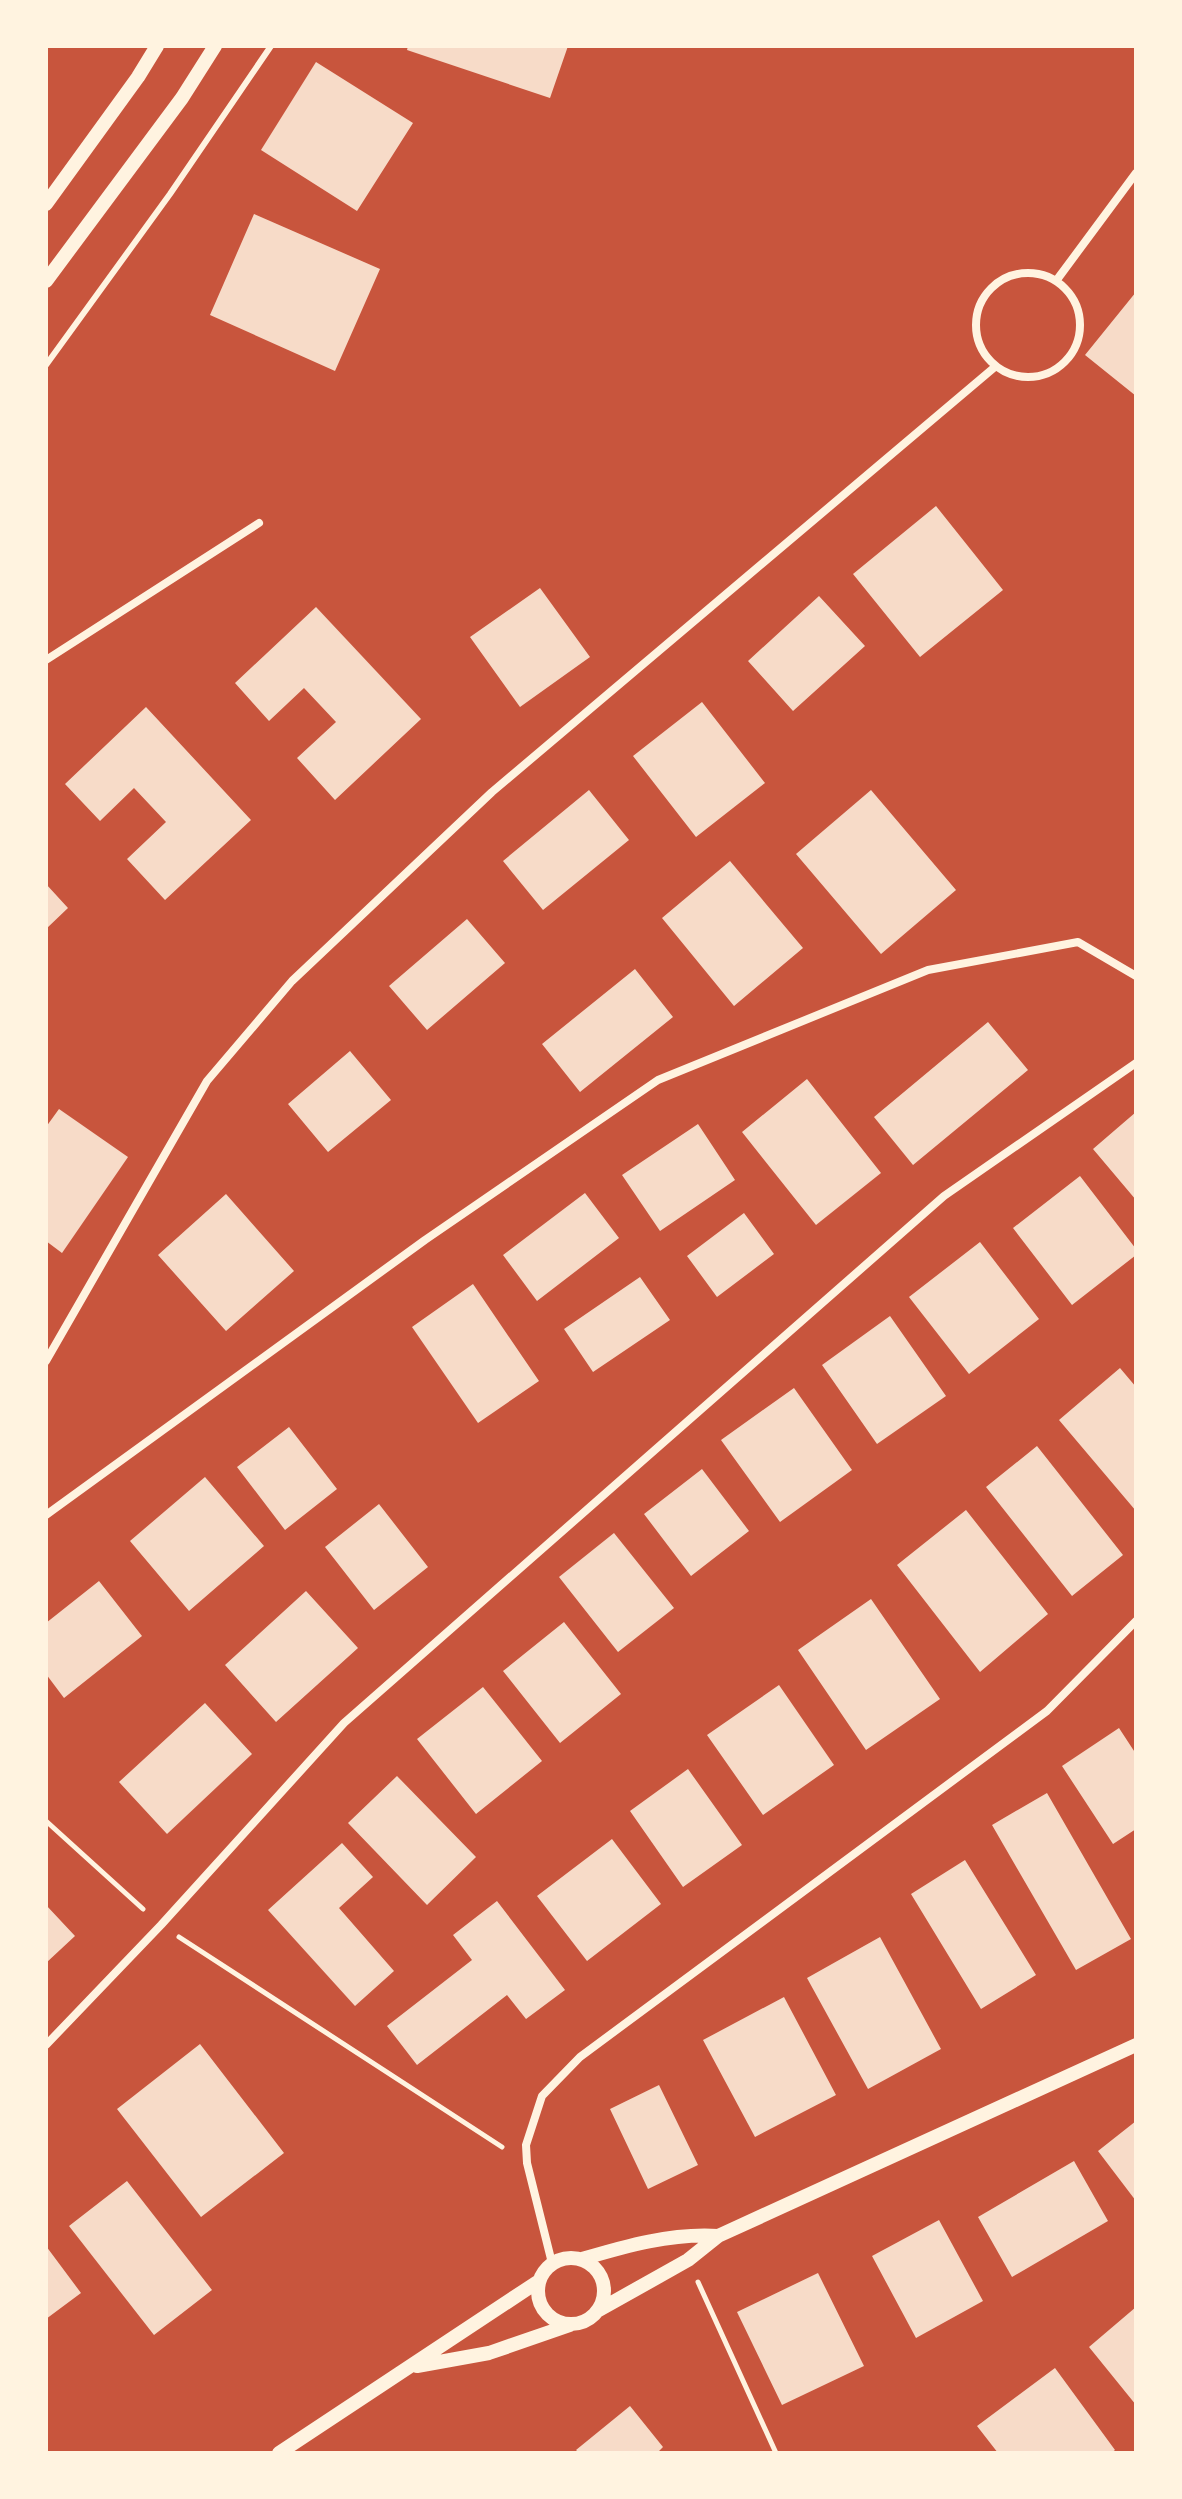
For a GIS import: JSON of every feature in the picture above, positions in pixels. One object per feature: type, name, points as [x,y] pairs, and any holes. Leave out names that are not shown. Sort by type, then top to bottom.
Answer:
[{"type":"street","points":[[46,204],[157,46]]},
{"type":"street","points":[[46,281],[182,98],[215,46]]},
{"type":"street","points":[[1056,281],[1136,173]]},
{"type":"street","points":[[1032,272],[1056,281],[1073,297],[1080,314],[1080,332],[1074,350],[1063,364],[1039,376],[1011,375],[996,366],[983,353],[977,337],[979,305],[988,291],[1000,280],[1015,273],[1032,272]]},
{"type":"street","points":[[46,1361],[207,1081],[292,981],[492,792],[996,366]]},
{"type":"street","points":[[46,660],[259,523]]},
{"type":"street","points":[[46,1515],[425,1240],[658,1080],[928,970],[1078,942],[1135,972]]},
{"type":"street","points":[[46,2045],[161,1925],[344,1723],[944,1196],[1136,1063]]},
{"type":"street","points":[[552,2263],[527,2163],[526,2145],[542,2096],[580,2057],[1047,1711],[1136,1621]]},
{"type":"street","points":[[409,2368],[489,2353],[592,2317],[599,2310],[688,2260],[718,2236],[1136,2045]]},
{"type":"street","points":[[582,2259],[676,2236],[718,2236]]},
{"type":"street","points":[[279,2453],[539,2281],[552,2263],[572,2257],[591,2264],[603,2280],[605,2290],[599,2310]]},
{"type":"street","points":[[539,2281],[538,2292],[545,2313],[554,2320],[573,2324]]},
{"type":"lane","points":[[46,365],[170,194],[271,46]]},
{"type":"path","points":[[46,1821],[161,1925],[527,2163]]},
{"type":"path","points":[[688,2260],[776,2453]]},
{"type":"building","points":[[408,46],[568,46],[550,98],[407,50]]},
{"type":"building","points":[[316,62],[413,123],[357,211],[261,150]]},
{"type":"building","points":[[254,214],[380,269],[335,371],[210,315]]},
{"type":"building","points":[[1136,292],[1136,396],[1085,355]]},
{"type":"building","points":[[936,506],[1003,590],[920,657],[853,574]]},
{"type":"building","points":[[540,588],[590,657],[520,707],[470,637]]},
{"type":"building","points":[[819,596],[865,646],[793,711],[748,661]]},
{"type":"building","points":[[316,607],[421,719],[335,800],[297,758],[336,722],[304,688],[269,721],[235,683]]},
{"type":"building","points":[[702,702],[765,783],[696,837],[633,756]]},
{"type":"building","points":[[146,707],[251,820],[165,900],[127,859],[166,822],[134,788],[100,821],[65,784]]},
{"type":"building","points":[[589,790],[629,840],[543,910],[503,861]]},
{"type":"building","points":[[871,790],[956,890],[881,954],[796,854]]},
{"type":"building","points":[[730,861],[803,948],[734,1006],[662,918]]},
{"type":"building","points":[[46,884],[68,908],[46,929]]},
{"type":"building","points":[[467,919],[505,963],[427,1030],[389,986]]},
{"type":"building","points":[[635,969],[673,1017],[580,1092],[542,1044]]},
{"type":"building","points":[[988,1022],[1028,1070],[913,1165],[874,1117]]},
{"type":"building","points":[[350,1051],[391,1100],[328,1152],[288,1104]]},
{"type":"building","points":[[807,1079],[881,1173],[816,1225],[742,1132]]},
{"type":"building","points":[[59,1109],[128,1157],[62,1253],[46,1241],[46,1127]]},
{"type":"building","points":[[1136,1112],[1136,1200],[1093,1149]]},
{"type":"building","points":[[698,1124],[735,1180],[660,1231],[622,1175]]},
{"type":"building","points":[[1080,1176],[1136,1249],[1136,1255],[1072,1305],[1013,1228]]},
{"type":"building","points":[[585,1193],[619,1238],[537,1301],[503,1255]]},
{"type":"building","points":[[226,1194],[294,1271],[226,1331],[158,1255]]},
{"type":"building","points":[[744,1213],[774,1254],[717,1297],[687,1256]]},
{"type":"building","points":[[980,1242],[1039,1319],[969,1374],[909,1297]]},
{"type":"building","points":[[640,1277],[670,1320],[593,1372],[564,1329]]},
{"type":"building","points":[[473,1284],[539,1381],[478,1423],[412,1327]]},
{"type":"building","points":[[890,1316],[946,1396],[877,1444],[822,1365]]},
{"type":"building","points":[[1120,1368],[1136,1387],[1136,1511],[1059,1420]]},
{"type":"building","points":[[794,1388],[852,1470],[780,1522],[721,1440]]},
{"type":"building","points":[[289,1427],[337,1489],[285,1530],[237,1467]]},
{"type":"building","points":[[1037,1446],[1123,1555],[1072,1596],[986,1487]]},
{"type":"building","points":[[702,1469],[749,1531],[691,1576],[644,1514]]},
{"type":"building","points":[[205,1477],[264,1546],[189,1611],[130,1541]]},
{"type":"building","points":[[379,1504],[428,1567],[374,1610],[325,1547]]},
{"type":"building","points":[[966,1510],[1048,1614],[980,1672],[897,1565]]},
{"type":"building","points":[[614,1533],[674,1608],[618,1652],[559,1577]]},
{"type":"building","points":[[99,1581],[142,1636],[64,1698],[46,1674],[46,1623]]},
{"type":"building","points":[[306,1591],[358,1648],[276,1722],[225,1665]]},
{"type":"building","points":[[871,1599],[940,1699],[866,1750],[798,1650]]},
{"type":"building","points":[[564,1622],[621,1694],[560,1743],[503,1671]]},
{"type":"building","points":[[779,1685],[834,1765],[763,1815],[707,1735]]},
{"type":"building","points":[[483,1687],[542,1761],[476,1814],[417,1739]]},
{"type":"building","points":[[205,1703],[252,1754],[167,1834],[119,1782]]},
{"type":"building","points":[[1119,1728],[1136,1754],[1136,1829],[1113,1844],[1062,1766]]},
{"type":"building","points":[[688,1769],[742,1845],[683,1887],[630,1811]]},
{"type":"building","points":[[397,1776],[476,1857],[427,1905],[348,1823]]},
{"type":"building","points":[[1047,1793],[1131,1939],[1076,1970],[992,1825]]},
{"type":"building","points":[[612,1839],[661,1904],[587,1961],[537,1896]]},
{"type":"building","points":[[342,1843],[373,1877],[339,1908],[394,1971],[355,2006],[268,1910]]},
{"type":"building","points":[[965,1860],[1036,1975],[981,2009],[911,1894]]},
{"type":"building","points":[[497,1901],[565,1990],[526,2019],[507,1995],[417,2065],[387,2026],[472,1960],[453,1935]]},
{"type":"building","points":[[46,1905],[75,1936],[46,1963]]},
{"type":"building","points":[[880,1937],[941,2049],[868,2089],[807,1978]]},
{"type":"building","points":[[784,1997],[836,2095],[755,2137],[703,2040]]},
{"type":"building","points":[[200,2044],[284,2153],[201,2217],[117,2109]]},
{"type":"building","points":[[659,2085],[698,2165],[648,2189],[610,2109]]},
{"type":"building","points":[[1136,2121],[1136,2201],[1098,2151]]},
{"type":"building","points":[[1074,2161],[1108,2221],[1012,2277],[978,2217]]},
{"type":"building","points":[[127,2181],[212,2290],[154,2335],[69,2226]]},
{"type":"building","points":[[939,2220],[983,2301],[916,2338],[872,2256]]},
{"type":"building","points":[[46,2246],[81,2293],[46,2319]]},
{"type":"building","points":[[818,2273],[864,2366],[782,2405],[737,2312]]},
{"type":"building","points":[[1136,2307],[1136,2405],[1089,2347]]},
{"type":"building","points":[[1055,2368],[1115,2450],[1111,2453],[998,2453],[977,2426]]},
{"type":"building","points":[[630,2406],[663,2447],[657,2453],[579,2453],[576,2450]]}]
